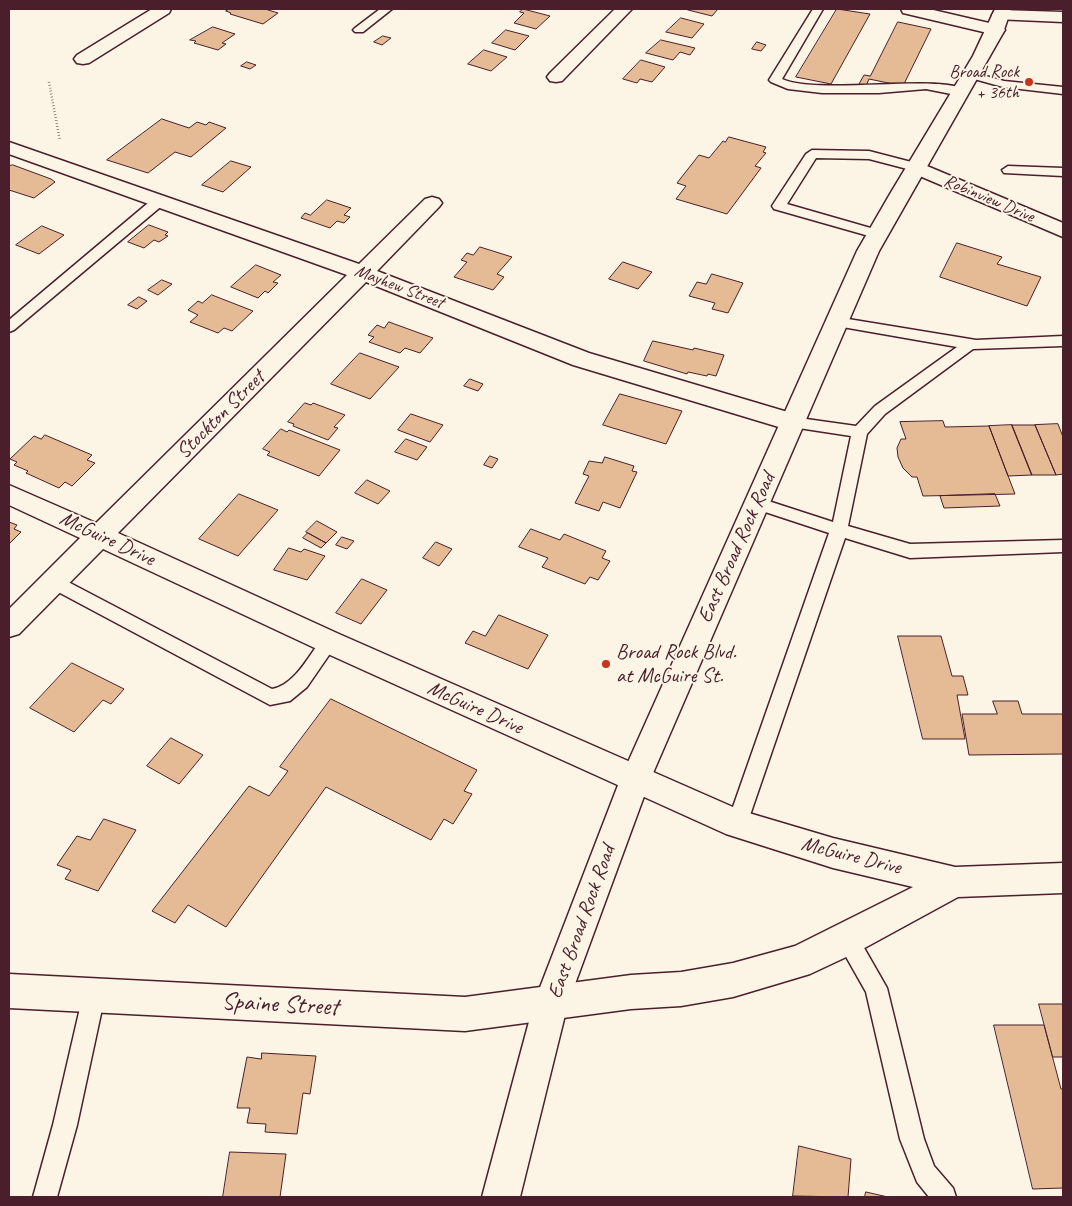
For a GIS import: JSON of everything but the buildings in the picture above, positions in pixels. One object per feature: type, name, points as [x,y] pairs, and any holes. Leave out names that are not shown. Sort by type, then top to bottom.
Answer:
[{"type":"street","points":[[83,59],[162,9]]},
{"type":"street","points":[[556,77],[624,9]]},
{"type":"street","points":[[909,9],[1000,18],[1063,17]]},
{"type":"street","name":"East Broad Rock Road","points":[[501,1197],[551,1004],[570,948],[635,780],[876,234],[890,207],[971,75],[1000,18]]},
{"type":"street","name":"Mayhew Street","points":[[9,148],[363,272],[581,359],[792,422]]},
{"type":"street","name":"Robinview Drive","points":[[915,167],[1061,227]]},
{"type":"street","name":"Stockton Street","points":[[9,626],[432,203]]},
{"type":"street","name":"McGuire Drive","points":[[9,494],[329,642],[736,824],[833,853],[955,882],[1063,878]]},
{"type":"street","name":"McGuire Drive","points":[[551,1004],[631,992],[680,989],[732,980],[798,962],[848,939],[955,882]]},
{"type":"street","name":"Spaine Street","points":[[9,992],[465,1014],[551,1004]]},
{"type":"lane","points":[[359,30],[387,9]]},
{"type":"lane","points":[[818,9],[775,80],[788,86],[822,89],[880,89],[926,86],[961,92]]},
{"type":"lane","points":[[971,75],[1003,84],[1063,91]]},
{"type":"lane","points":[[876,234],[780,206],[812,154],[869,155],[915,167]]},
{"type":"lane","points":[[1008,170],[1063,172]]},
{"type":"lane","points":[[9,327],[159,201]]},
{"type":"lane","points":[[836,322],[971,344],[1063,341]]},
{"type":"lane","points":[[736,824],[839,530],[860,432],[880,410],[971,344]]},
{"type":"lane","points":[[792,422],[860,432]]},
{"type":"lane","points":[[756,503],[910,551],[1063,546]]},
{"type":"lane","points":[[53,582],[270,697],[283,695],[300,682],[329,642]]},
{"type":"lane","points":[[848,939],[876,988],[912,1140],[925,1174],[944,1197]]},
{"type":"lane","points":[[45,1197],[65,1125],[94,995]]},
{"type":"path","points":[[49,82],[65,168]]},
{"type":"place","name":"Broad Rock + 36th","points":[[1029,82]]},
{"type":"place","name":"Broad Rock Blvd. at McGuire St.","points":[[606,664]]}]
